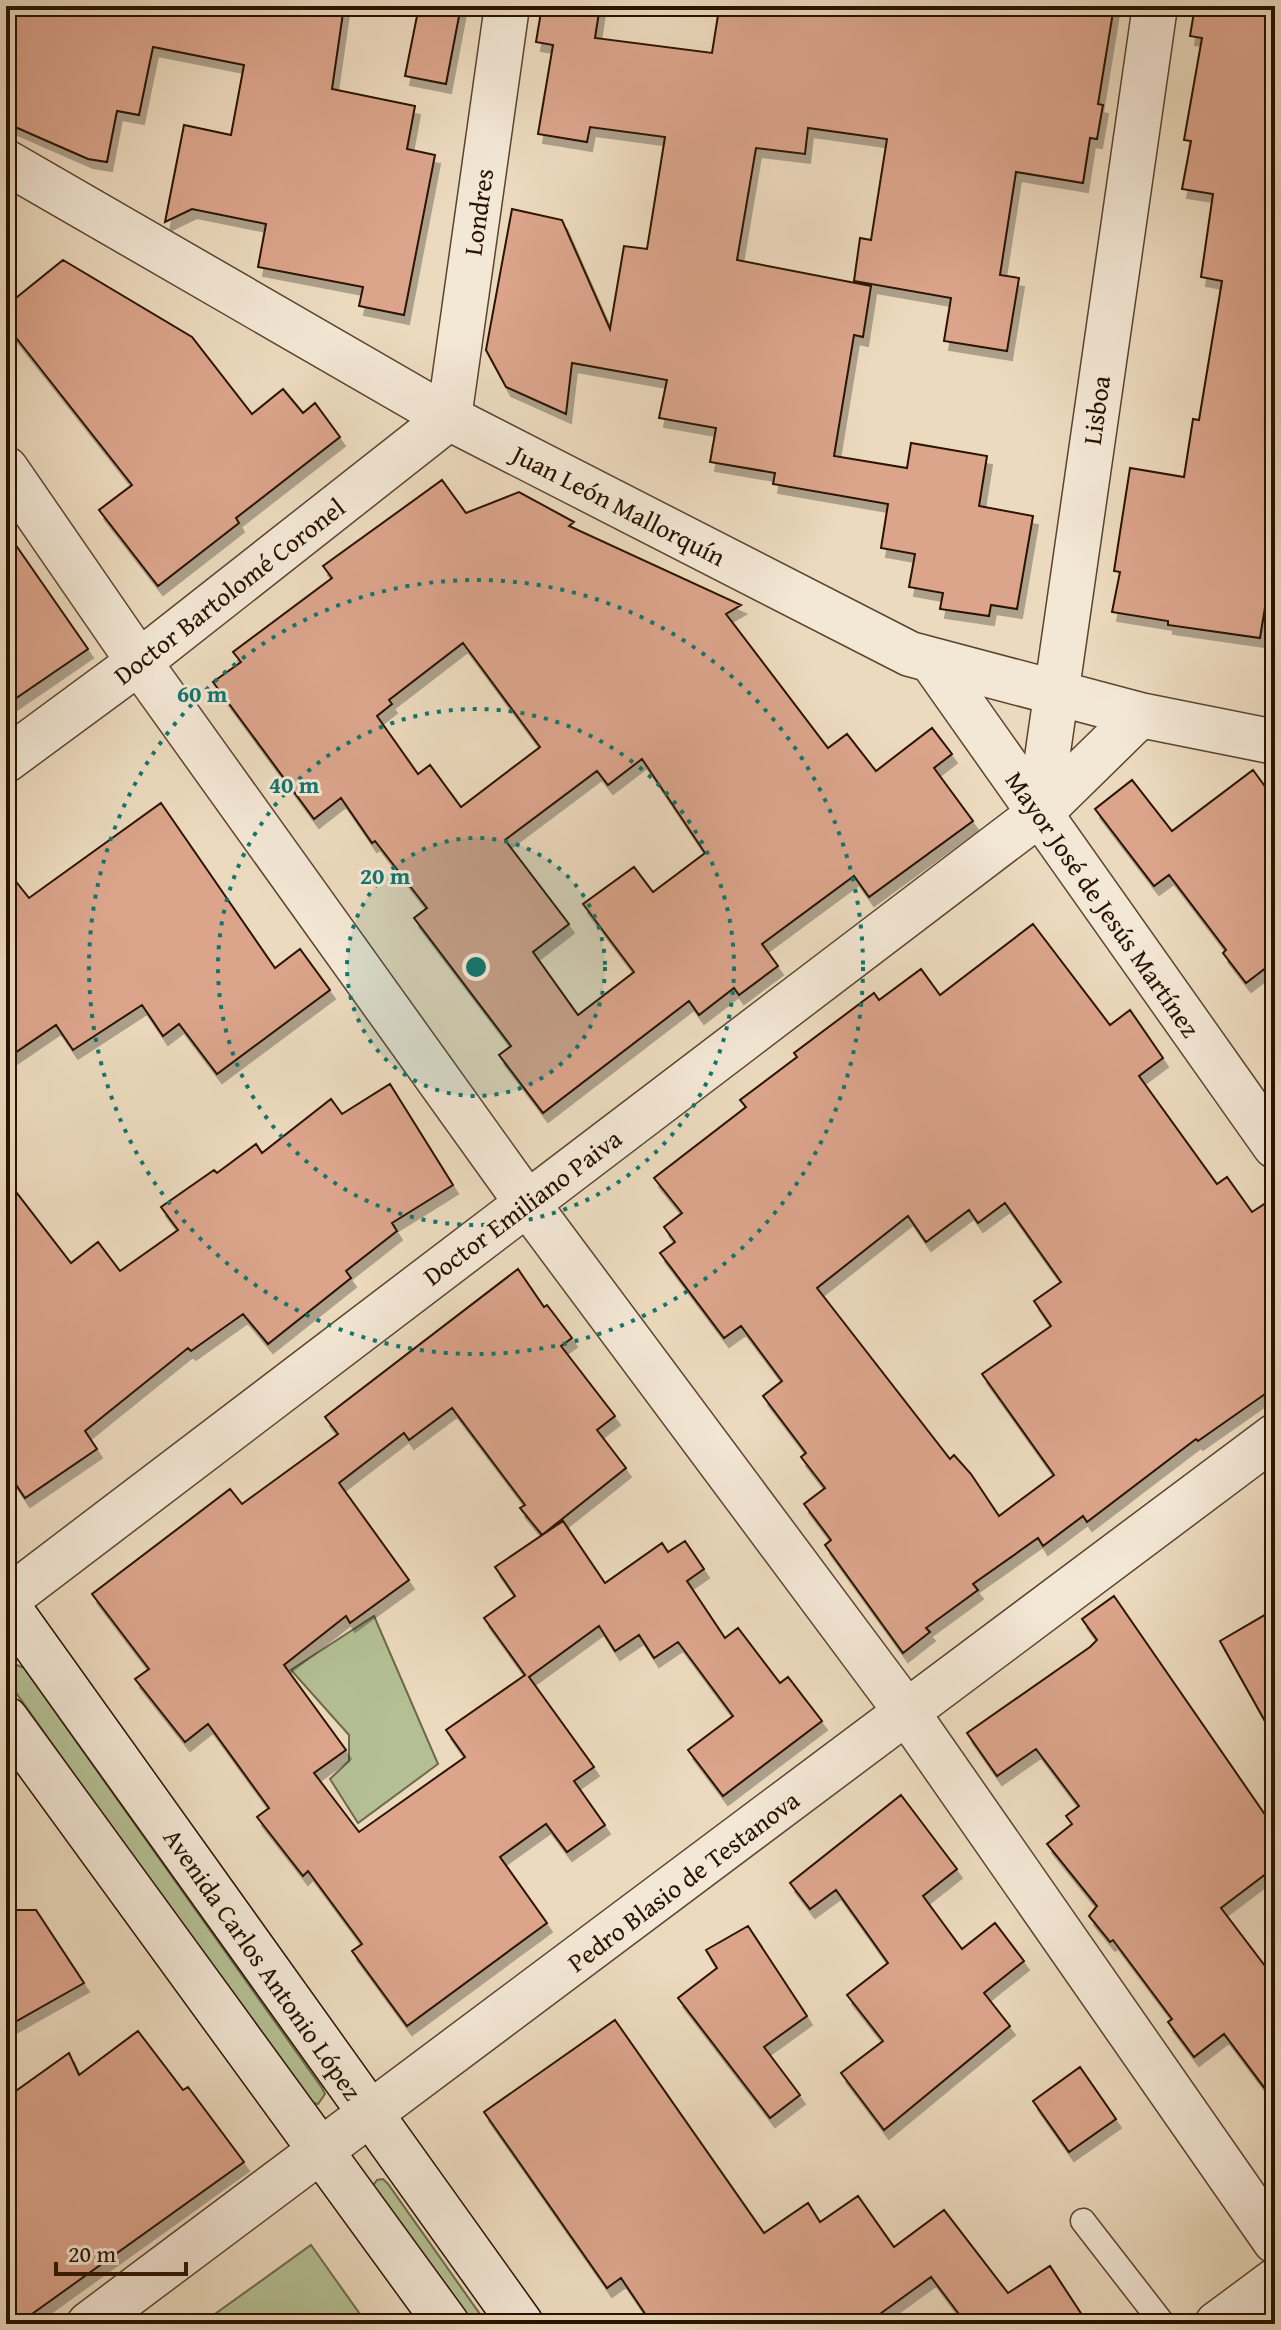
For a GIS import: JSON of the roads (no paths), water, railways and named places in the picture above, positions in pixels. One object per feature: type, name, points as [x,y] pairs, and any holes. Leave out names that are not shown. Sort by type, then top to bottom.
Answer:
[{"type":"street","name":"Londres","points":[[449,418],[507,6]]},
{"type":"street","name":"Lisboa","points":[[1039,814],[1155,6]]},
{"type":"street","name":"Juan León Mallorquín","points":[[6,162],[449,418],[910,654],[1055,695],[1275,742]]},
{"type":"street","name":"Doctor Bartolomé Coronel","points":[[6,760],[139,662],[449,418]]},
{"type":"street","points":[[6,469],[139,662],[527,1203],[908,1714],[1275,2241]]},
{"type":"street","name":"Mayor José de Jesús Martínez","points":[[932,661],[1275,1146]]},
{"type":"street","name":"Doctor Emiliano Paiva","points":[[6,1602],[1039,814],[1140,715]]},
{"type":"street","name":"Pedro Blasio de Testanova","points":[[89,2324],[908,1714],[1275,1436]]},
{"type":"street","name":"Avenida Carlos Antonio López","points":[[6,1602],[521,2324]]},
{"type":"street","points":[[6,1719],[447,2324]]},
{"type":"street","points":[[1217,2324],[1275,2281]]},
{"type":"lane","points":[[1083,2221],[1163,2324]]}]
